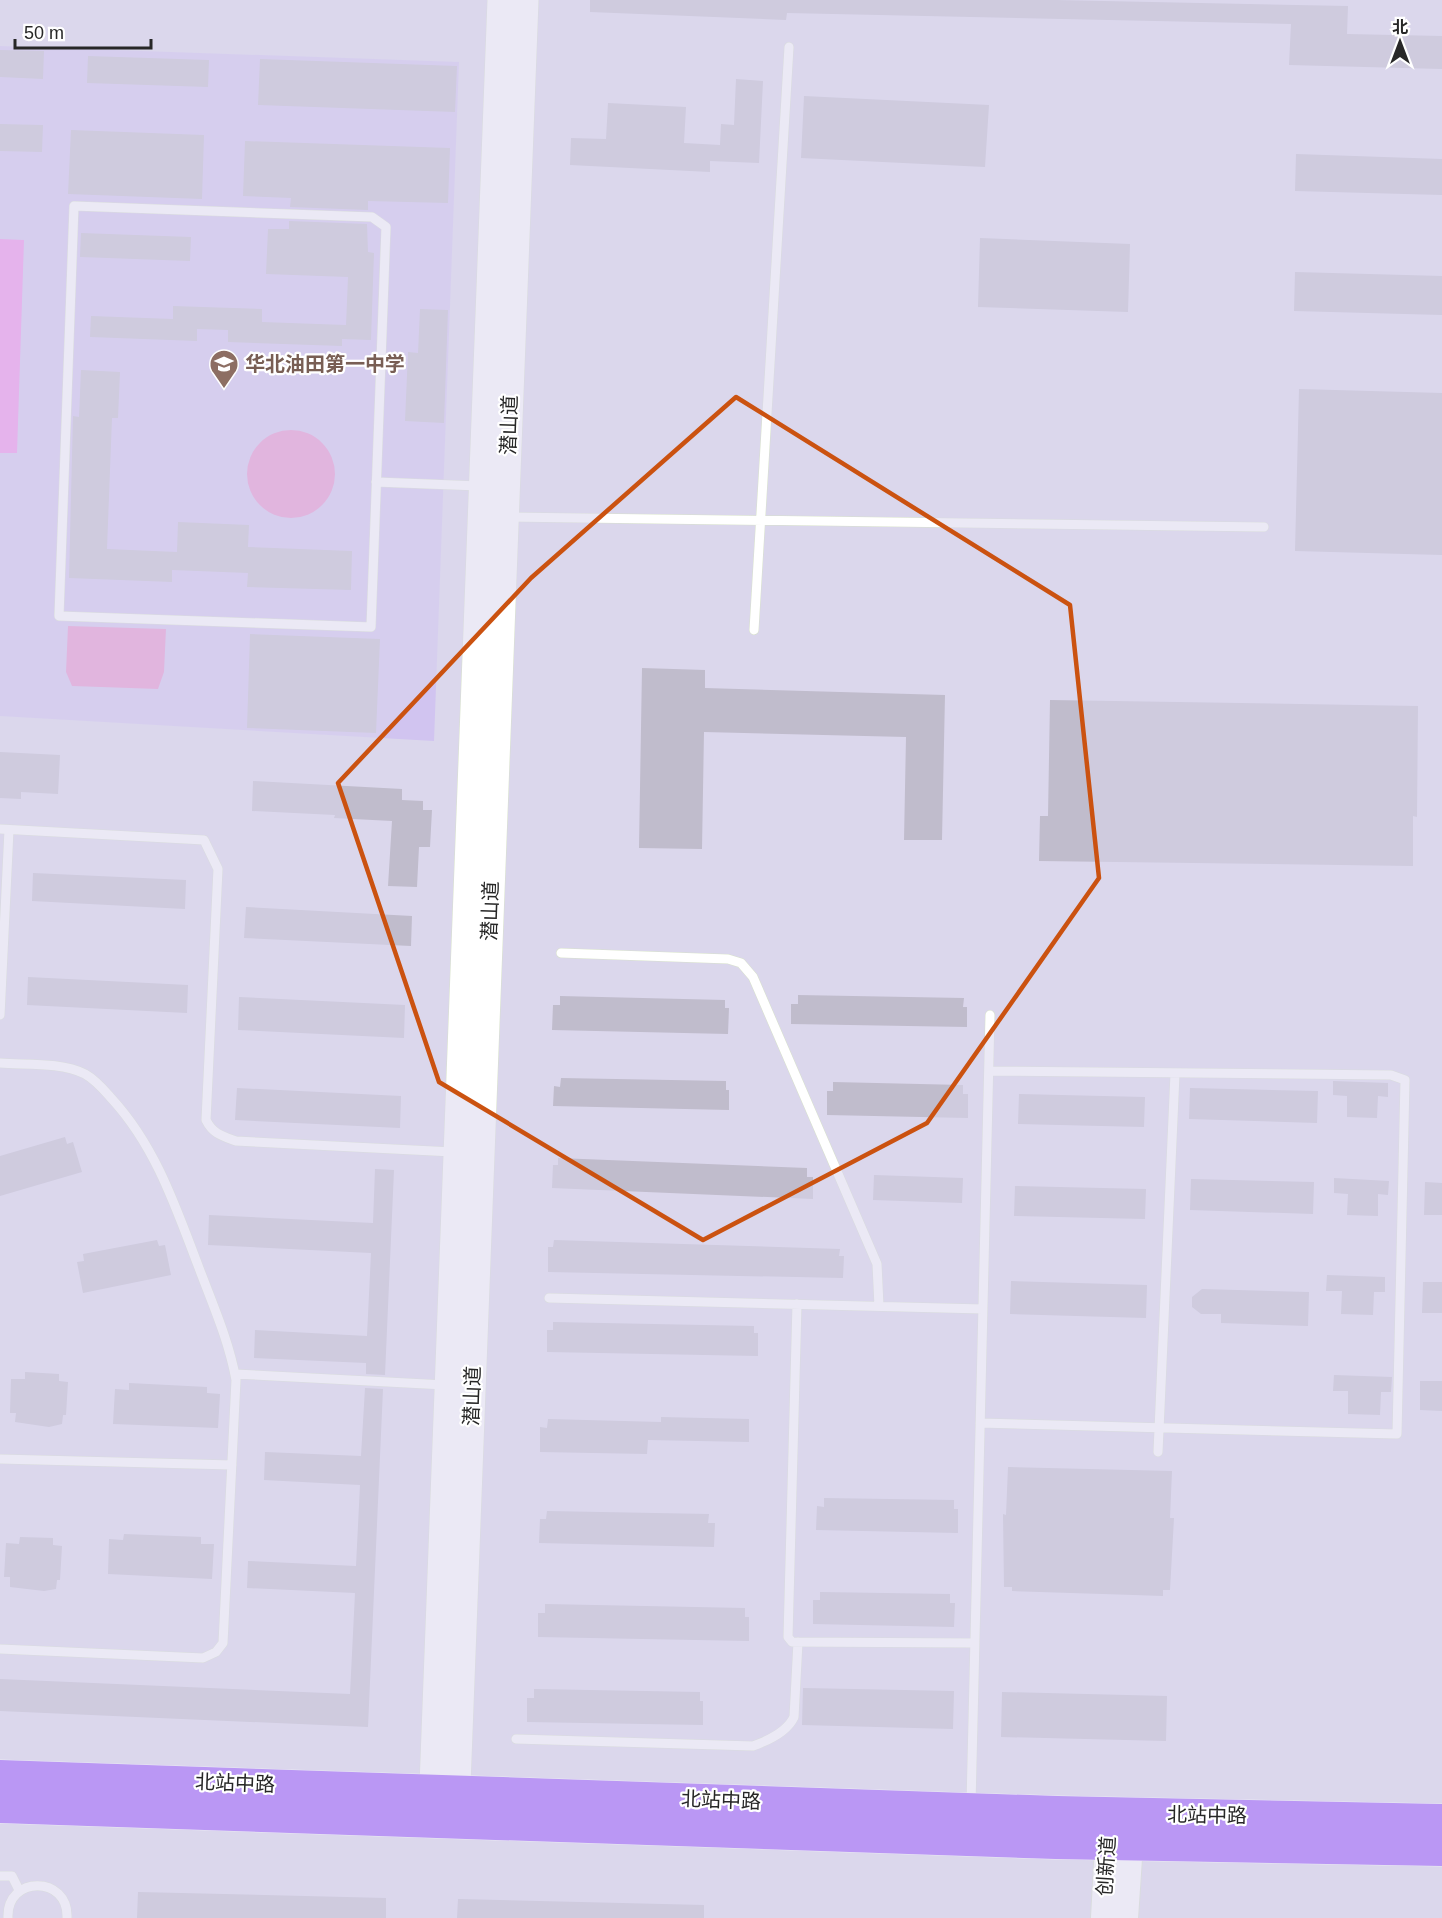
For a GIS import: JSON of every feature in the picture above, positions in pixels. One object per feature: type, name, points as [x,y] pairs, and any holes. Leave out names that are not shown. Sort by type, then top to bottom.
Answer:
[{"type":"main road","name":"潜山道","points":[[444,1806],[448,1385],[501,0]]},
{"type":"main road","name":"潜山道","points":[[444,1806],[505,517],[525,0]]},
{"type":"main road","name":"北站中路","points":[[0,1776],[444,1806],[1120,1829],[1442,1850]]},
{"type":"main road","name":"北站中路","points":[[0,1807],[444,1806],[971,1809],[1120,1829],[1442,1820]]},
{"type":"street","name":"创新道","points":[[1103,1918],[1120,1829]]},
{"type":"street","name":"创新道","points":[[1120,1829],[1126,1918]]},
{"type":"lane","points":[[754,630],[789,47]]},
{"type":"lane","points":[[74,206],[372,217],[386,227],[376,482],[371,627],[59,616],[74,206]]},
{"type":"lane","points":[[376,482],[482,486]]},
{"type":"lane","points":[[505,517],[1264,527]]},
{"type":"lane","points":[[0,1016],[5,830],[204,840],[218,868],[206,1120],[211,1130],[236,1141],[457,1153]]},
{"type":"lane","points":[[561,953],[728,958],[741,963],[753,977],[877,1264],[879,1306]]},
{"type":"lane","points":[[971,1809],[990,1015]]},
{"type":"lane","points":[[0,1063],[60,1066],[84,1074],[97,1082],[132,1121],[158,1167],[231,1353],[235,1374],[223,1643],[216,1652],[203,1658],[0,1649]]},
{"type":"lane","points":[[980,1423],[1397,1434],[1405,1080],[1391,1075],[989,1071]]},
{"type":"lane","points":[[1158,1452],[1175,1074]]},
{"type":"lane","points":[[549,1298],[983,1310]]},
{"type":"lane","points":[[797,1304],[788,1637],[792,1642],[975,1643]]},
{"type":"lane","points":[[235,1374],[448,1385]]},
{"type":"lane","points":[[0,1459],[232,1465]]},
{"type":"lane","points":[[516,1739],[753,1746],[767,1741],[791,1723],[794,1717],[798,1642]]},
{"type":"lane","points":[[0,1876],[12,1876],[19,1890]]},
{"type":"lane","points":[[8,1918],[9,1906],[19,1890],[38,1884],[57,1891],[67,1907],[68,1918]]},
{"type":"highlighted area","points":[[736,397],[1070,605],[1099,878],[927,1123],[703,1240],[439,1082],[338,783],[531,578]]},
{"type":"shaded area","name":"华北油田第一中学","points":[[0,46],[459,62],[434,741],[0,716]]},
{"type":"shaded area","points":[[0,239],[24,240],[17,453],[0,453]]},
{"type":"shaded area","points":[[291,430],[308,434],[322,443],[331,457],[335,474],[331,491],[322,505],[308,514],[291,518],[274,514],[260,505],[251,491],[247,474],[251,457],[260,443],[274,434]]},
{"type":"shaded area","points":[[68,626],[166,629],[164,672],[158,689],[72,686],[66,672]]},
{"type":"building","points":[[590,0],[1055,0],[1348,6],[1347,34],[1442,36],[1442,69],[1289,65],[1291,24],[787,13],[786,20],[590,12]]},
{"type":"building","points":[[0,50],[44,51],[43,79],[0,77]]},
{"type":"building","points":[[88,56],[209,60],[208,87],[87,83]]},
{"type":"building","points":[[260,59],[457,66],[455,112],[258,105]]},
{"type":"building","points":[[736,79],[763,81],[759,163],[710,161],[710,172],[570,165],[571,138],[606,139],[608,103],[686,107],[684,143],[720,145],[721,124],[734,125]]},
{"type":"building","points":[[804,96],[989,105],[985,167],[801,158]]},
{"type":"building","points":[[0,124],[43,125],[42,152],[0,151]]},
{"type":"building","points":[[71,130],[204,135],[202,199],[68,194]]},
{"type":"building","points":[[245,141],[450,148],[448,203],[368,201],[368,210],[290,207],[291,198],[243,196]]},
{"type":"building","points":[[1296,154],[1442,159],[1442,195],[1295,191]]},
{"type":"building","points":[[289,221],[367,224],[368,252],[374,253],[371,340],[342,339],[342,346],[228,342],[228,330],[197,329],[197,341],[90,337],[91,316],[173,319],[173,306],[262,309],[262,322],[346,325],[348,277],[266,274],[268,229],[289,229]]},
{"type":"building","points":[[81,233],[191,237],[190,261],[80,257]]},
{"type":"building","points":[[980,238],[1130,244],[1128,312],[978,307]]},
{"type":"building","points":[[1295,272],[1442,276],[1442,315],[1294,311]]},
{"type":"building","points":[[420,309],[448,310],[444,423],[405,421],[408,352],[418,353]]},
{"type":"building","points":[[81,370],[120,372],[118,418],[112,418],[107,549],[177,552],[178,522],[249,525],[248,547],[352,551],[351,590],[247,587],[248,573],[172,570],[172,582],[69,578],[73,416],[79,417]]},
{"type":"building","points":[[1299,389],[1442,393],[1442,555],[1295,551]]},
{"type":"building","points":[[250,634],[380,639],[376,733],[247,728]]},
{"type":"building","points":[[642,668],[705,670],[705,688],[945,695],[942,840],[904,840],[906,737],[704,732],[702,849],[639,848]]},
{"type":"building","points":[[1050,700],[1418,706],[1417,817],[1413,816],[1413,866],[1039,861],[1040,816],[1048,816]]},
{"type":"building","points":[[0,752],[60,755],[58,794],[21,792],[21,799],[0,798]]},
{"type":"building","points":[[253,781],[402,789],[402,800],[423,801],[423,810],[432,810],[430,847],[419,847],[417,887],[388,886],[392,821],[334,818],[335,815],[252,811]]},
{"type":"building","points":[[33,873],[186,880],[185,909],[32,901]]},
{"type":"building","points":[[246,907],[412,916],[411,946],[244,938]]},
{"type":"building","points":[[28,977],[188,985],[187,1013],[27,1005]]},
{"type":"building","points":[[798,995],[964,998],[963,1007],[967,1007],[967,1027],[791,1024],[791,1004],[798,1004]]},
{"type":"building","points":[[560,996],[725,1000],[725,1008],[729,1008],[728,1034],[552,1030],[553,1005],[560,1005]]},
{"type":"building","points":[[239,997],[405,1005],[404,1038],[238,1030]]},
{"type":"building","points":[[561,1078],[726,1081],[726,1090],[729,1090],[729,1110],[553,1106],[554,1086],[560,1087]]},
{"type":"building","points":[[1333,1081],[1388,1083],[1388,1097],[1378,1096],[1377,1118],[1347,1117],[1347,1096],[1333,1095]]},
{"type":"building","points":[[833,1082],[963,1085],[963,1094],[968,1094],[968,1118],[827,1115],[827,1091],[833,1091]]},
{"type":"building","points":[[237,1088],[401,1096],[400,1128],[235,1120]]},
{"type":"building","points":[[1190,1088],[1318,1091],[1317,1123],[1189,1119]]},
{"type":"building","points":[[1019,1094],[1145,1097],[1144,1127],[1018,1124]]},
{"type":"building","points":[[65,1137],[67,1144],[73,1142],[82,1172],[0,1196],[0,1156]]},
{"type":"building","points":[[558,1158],[807,1168],[807,1177],[813,1177],[813,1199],[552,1188],[553,1165],[558,1165]]},
{"type":"building","points":[[375,1169],[394,1170],[385,1375],[366,1374],[366,1363],[254,1358],[255,1330],[367,1336],[371,1253],[208,1245],[209,1215],[373,1223]]},
{"type":"building","points":[[874,1175],[963,1178],[962,1203],[873,1200]]},
{"type":"building","points":[[1334,1178],[1389,1181],[1388,1195],[1378,1194],[1378,1216],[1347,1215],[1348,1194],[1334,1193]]},
{"type":"building","points":[[1191,1179],[1314,1182],[1313,1214],[1190,1210]]},
{"type":"building","points":[[1425,1182],[1442,1183],[1442,1215],[1424,1215]]},
{"type":"building","points":[[1015,1186],[1146,1189],[1145,1219],[1014,1216]]},
{"type":"building","points":[[157,1240],[159,1246],[165,1245],[171,1275],[83,1293],[77,1262],[84,1261],[83,1254]]},
{"type":"building","points":[[554,1240],[840,1249],[839,1256],[844,1256],[843,1278],[548,1272],[548,1247],[553,1247]]},
{"type":"building","points":[[1327,1275],[1385,1277],[1385,1292],[1374,1292],[1373,1315],[1341,1314],[1342,1291],[1326,1291]]},
{"type":"building","points":[[1011,1281],[1147,1285],[1146,1318],[1010,1314]]},
{"type":"building","points":[[1423,1282],[1442,1282],[1442,1313],[1422,1313]]},
{"type":"building","points":[[1202,1289],[1309,1292],[1308,1326],[1221,1323],[1221,1314],[1201,1314],[1192,1307],[1192,1297]]},
{"type":"building","points":[[553,1322],[754,1326],[754,1333],[758,1333],[758,1356],[547,1352],[547,1330],[553,1330]]},
{"type":"building","points":[[25,1372],[59,1374],[59,1381],[68,1382],[66,1415],[63,1415],[62,1424],[49,1427],[15,1422],[16,1413],[10,1413],[11,1379],[25,1379]]},
{"type":"building","points":[[1334,1375],[1392,1377],[1391,1392],[1381,1392],[1380,1415],[1348,1414],[1348,1391],[1333,1391]]},
{"type":"building","points":[[1420,1381],[1442,1381],[1442,1411],[1420,1410]]},
{"type":"building","points":[[129,1383],[207,1387],[207,1393],[220,1394],[218,1428],[113,1424],[115,1389],[129,1390]]},
{"type":"building","points":[[365,1388],[383,1389],[368,1727],[0,1711],[0,1679],[350,1694],[355,1593],[247,1588],[248,1561],[356,1566],[360,1485],[264,1480],[265,1452],[361,1456]]},
{"type":"building","points":[[661,1417],[749,1419],[749,1442],[648,1440],[647,1454],[540,1452],[540,1427],[547,1428],[548,1419],[661,1422]]},
{"type":"building","points":[[1008,1467],[1172,1471],[1170,1518],[1174,1518],[1170,1590],[1163,1590],[1163,1596],[1012,1591],[1012,1587],[1004,1587],[1003,1514],[1006,1515]]},
{"type":"building","points":[[824,1498],[954,1500],[954,1509],[958,1509],[958,1533],[816,1530],[817,1506],[824,1507]]},
{"type":"building","points":[[547,1511],[709,1514],[708,1523],[715,1523],[714,1547],[539,1543],[540,1519],[546,1519]]},
{"type":"building","points":[[124,1534],[201,1537],[201,1544],[214,1544],[212,1579],[108,1574],[109,1539],[123,1540]]},
{"type":"building","points":[[20,1537],[53,1538],[53,1545],[62,1546],[60,1580],[57,1580],[56,1589],[44,1591],[10,1587],[10,1577],[4,1577],[6,1543],[19,1544]]},
{"type":"building","points":[[820,1592],[950,1594],[950,1603],[955,1603],[954,1627],[813,1624],[813,1600],[820,1600]]},
{"type":"building","points":[[545,1604],[745,1608],[745,1617],[749,1617],[749,1641],[538,1637],[538,1613],[545,1613]]},
{"type":"building","points":[[803,1688],[954,1691],[953,1729],[802,1725]]},
{"type":"building","points":[[534,1689],[700,1692],[700,1701],[703,1701],[703,1725],[527,1722],[527,1698],[534,1698]]},
{"type":"building","points":[[1002,1692],[1167,1696],[1166,1741],[1001,1737]]},
{"type":"building","points":[[138,1892],[386,1898],[386,1918],[137,1918]]},
{"type":"building","points":[[458,1899],[704,1905],[704,1918],[457,1918]]},
{"type":"place","name":"华北油田第一中学","points":[[224,390]]}]
